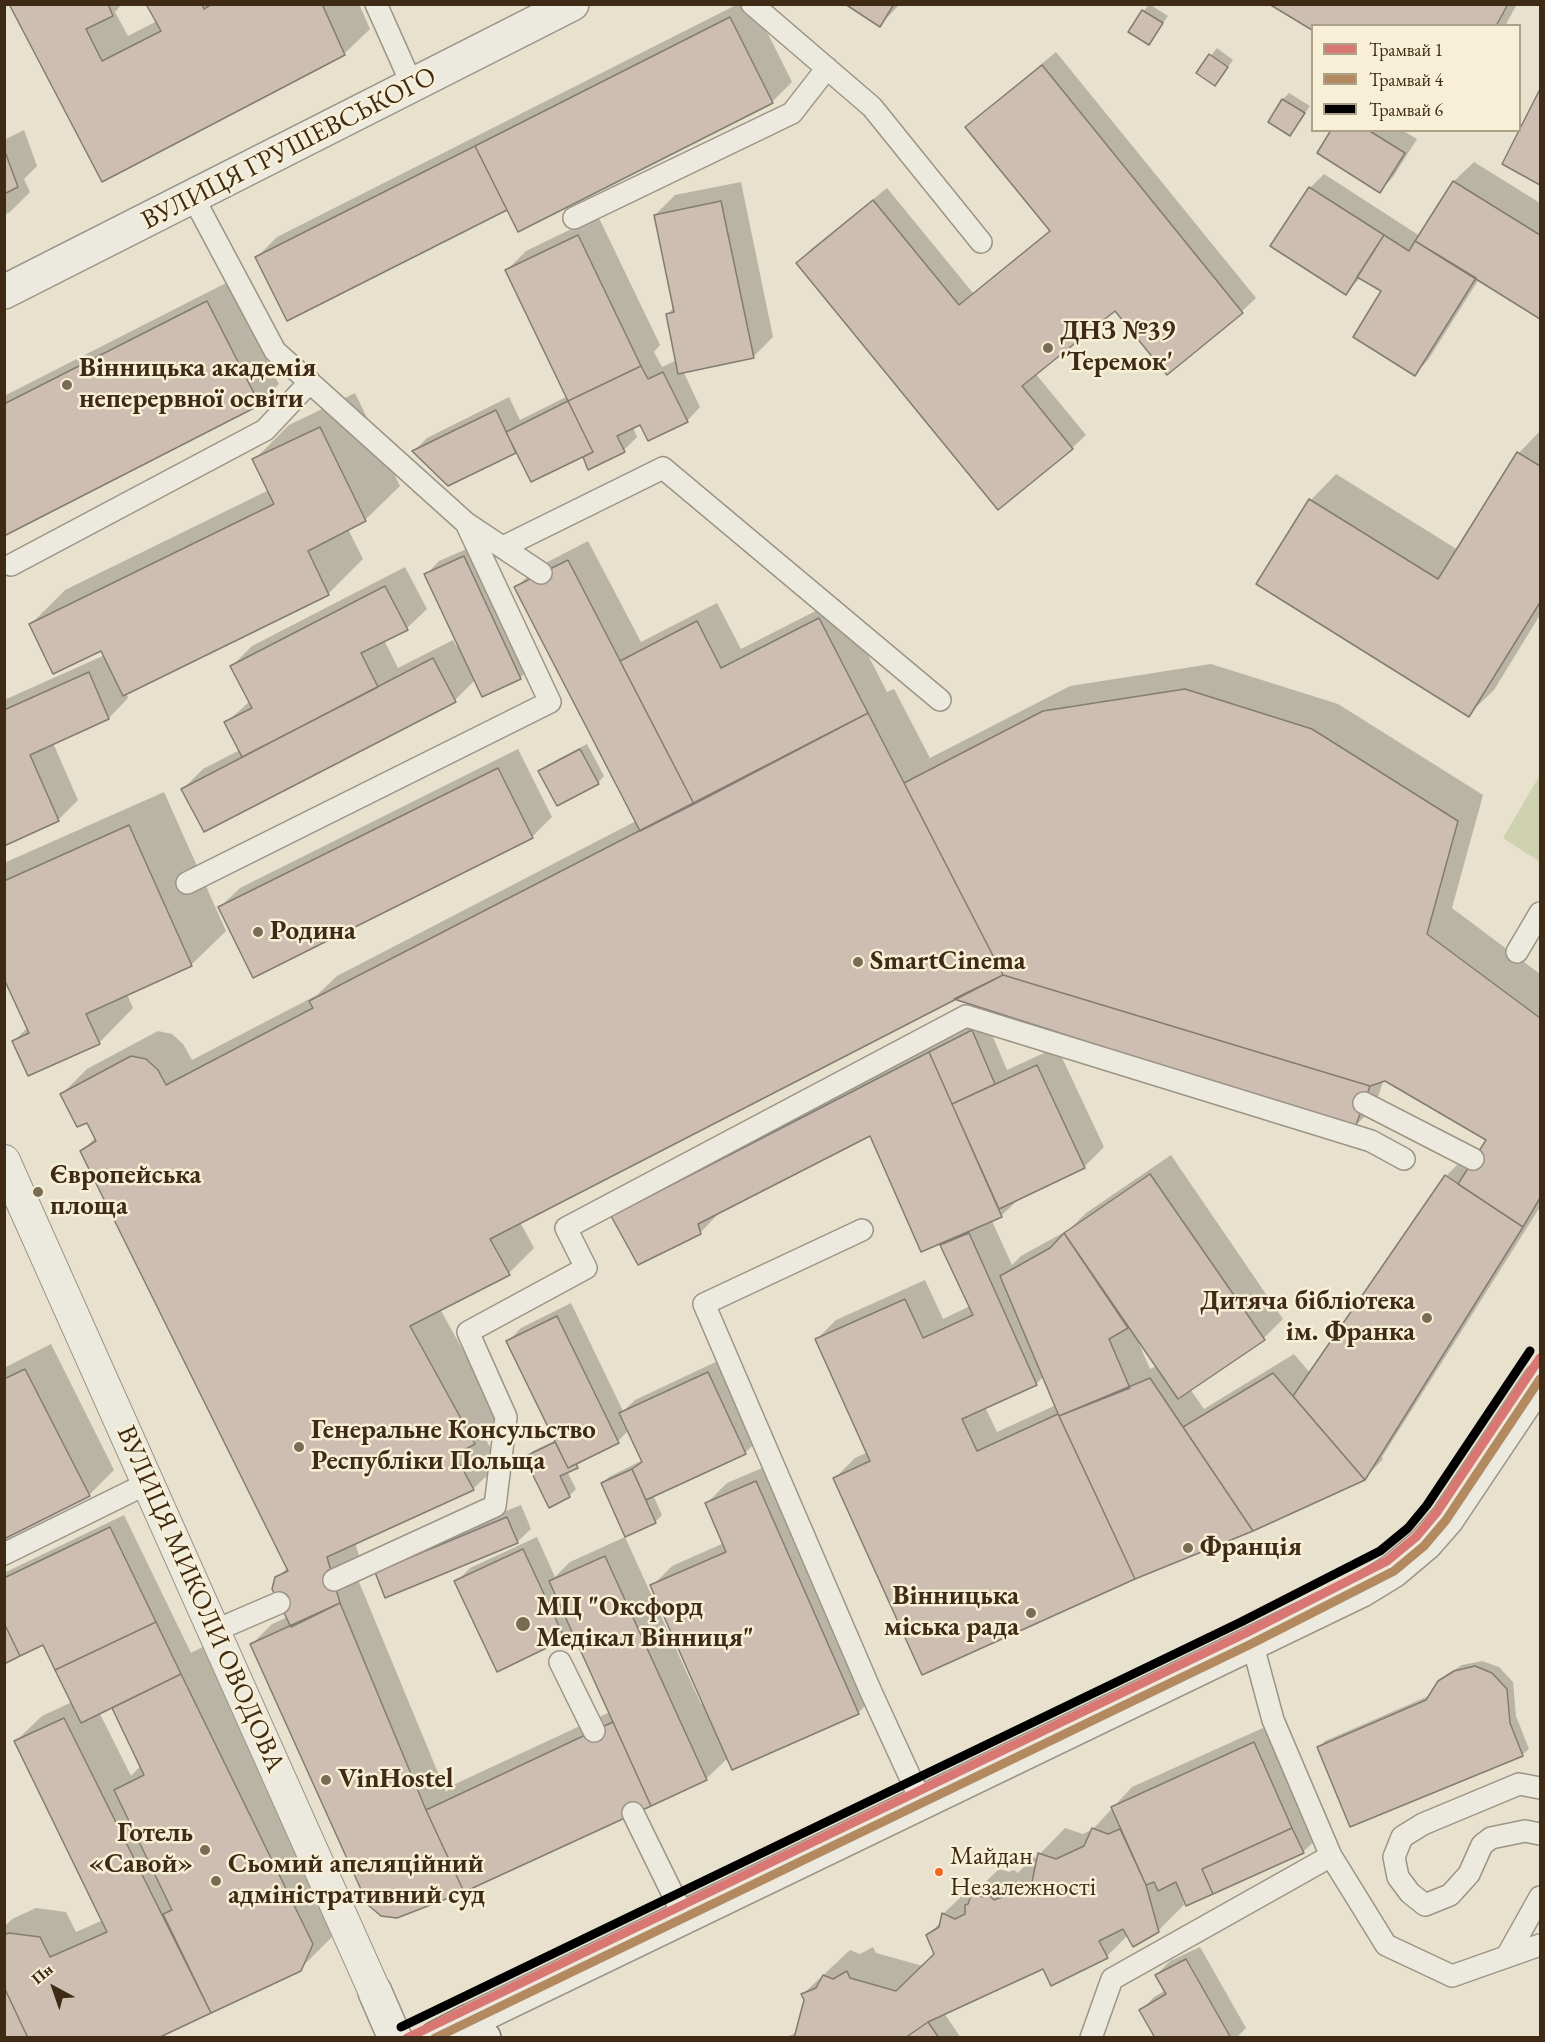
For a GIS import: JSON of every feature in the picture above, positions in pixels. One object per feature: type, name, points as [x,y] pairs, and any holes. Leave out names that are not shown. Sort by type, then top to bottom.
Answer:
[{"type":"street","name":"ВУЛИЦЯ ГРУШЕВСЬКОГО","points":[[4,292],[413,87],[572,4]]},
{"type":"street","name":"ВУЛИЦЯ МИКОЛИ ОВОДОВА","points":[[4,1161],[395,2037]]},
{"type":"street","points":[[436,2037],[476,2030],[684,1917],[1362,1590],[1393,1571],[1425,1544],[1447,1519],[1540,1380]]},
{"type":"lane","points":[[376,4],[413,87]]},
{"type":"lane","points":[[752,4],[872,107],[981,242]]},
{"type":"lane","points":[[574,218],[792,113],[826,68]]},
{"type":"lane","points":[[193,197],[275,351],[466,523],[541,573]]},
{"type":"lane","points":[[11,565],[265,430],[310,382]]},
{"type":"lane","points":[[503,547],[663,468],[940,700]]},
{"type":"lane","points":[[187,883],[550,702],[466,523]]},
{"type":"lane","points":[[1517,952],[1540,913]]},
{"type":"lane","points":[[334,1580],[495,1506],[506,1417],[468,1332],[586,1268],[566,1228],[966,1016],[1371,1140],[1404,1159]]},
{"type":"lane","points":[[1364,1103],[1473,1159]]},
{"type":"lane","points":[[862,1230],[704,1304],[871,1692],[922,1803]]},
{"type":"lane","points":[[4,1554],[148,1483]]},
{"type":"lane","points":[[214,1631],[279,1603]]},
{"type":"lane","points":[[1251,1645],[1273,1720],[1331,1856],[1386,1945],[1452,1976],[1540,1945]]},
{"type":"lane","points":[[560,1662],[594,1731]]},
{"type":"lane","points":[[1540,1788],[1519,1784],[1423,1824],[1402,1837],[1394,1857],[1398,1877],[1410,1893],[1425,1905],[1450,1895],[1469,1874],[1482,1845],[1491,1838],[1525,1831],[1540,1834]]},
{"type":"lane","points":[[633,1813],[684,1917]]},
{"type":"lane","points":[[1091,2037],[1112,1979],[1331,1856]]},
{"type":"lane","points":[[1507,1956],[1540,1897]]},
{"type":"green space","points":[[1540,775],[1540,862],[1503,838]]},
{"type":"building","points":[[9,4],[108,4],[113,16],[86,29],[102,61],[161,31],[146,4],[202,4],[204,9],[212,4],[322,4],[345,55],[102,182]]},
{"type":"building","points":[[845,4],[894,4],[880,27]]},
{"type":"building","points":[[1269,4],[1508,4],[1497,24],[1311,24],[1311,29]]},
{"type":"building","points":[[1142,10],[1163,23],[1149,45],[1128,32]]},
{"type":"building","points":[[730,17],[773,103],[518,232],[475,146]]},
{"type":"building","points":[[1209,54],[1228,67],[1215,86],[1196,73]]},
{"type":"building","points":[[1042,65],[1243,313],[1167,375],[1115,311],[1022,386],[1073,449],[998,510],[796,263],[873,200],[959,305],[1050,231],[965,127]]},
{"type":"building","points":[[1540,89],[1540,185],[1502,164],[1518,132],[1521,132],[1521,126]]},
{"type":"building","points":[[1282,99],[1305,113],[1290,136],[1268,122]]},
{"type":"building","points":[[1330,132],[1371,132],[1405,153],[1380,193],[1317,153]]},
{"type":"building","points":[[475,146],[507,210],[287,321],[255,257]]},
{"type":"building","points":[[4,149],[18,187],[4,194]]},
{"type":"building","points":[[1453,181],[1540,235],[1540,319],[1415,241]]},
{"type":"building","points":[[1309,187],[1384,235],[1346,295],[1270,246]]},
{"type":"building","points":[[721,201],[754,358],[678,374],[666,314],[674,312],[654,215]]},
{"type":"building","points":[[578,235],[641,366],[568,401],[505,270]]},
{"type":"building","points":[[1384,235],[1409,251],[1415,241],[1476,278],[1415,376],[1353,337],[1381,291],[1357,277]]},
{"type":"building","points":[[207,301],[260,405],[4,536],[4,404]]},
{"type":"building","points":[[641,366],[648,379],[663,372],[688,422],[648,441],[640,425],[617,436],[625,452],[588,470],[583,457],[593,452],[568,401]]},
{"type":"building","points":[[568,401],[593,452],[531,482],[506,432]]},
{"type":"building","points":[[496,410],[516,453],[448,486],[412,451]]},
{"type":"building","points":[[320,427],[366,521],[308,551],[329,595],[123,696],[101,651],[53,674],[29,624],[274,504],[252,459]]},
{"type":"building","points":[[1517,452],[1540,466],[1540,606],[1539,604],[1469,717],[1256,584],[1309,499],[1438,579]]},
{"type":"building","points":[[464,556],[521,679],[482,697],[424,574]]},
{"type":"building","points":[[568,560],[694,804],[640,831],[514,587]]},
{"type":"building","points":[[385,586],[408,630],[361,653],[378,687],[242,757],[224,722],[252,708],[230,666]]},
{"type":"building","points":[[819,618],[868,713],[694,804],[620,661],[697,621],[721,668]]},
{"type":"building","points":[[433,658],[456,702],[204,832],[181,789]]},
{"type":"building","points":[[89,672],[109,719],[30,755],[59,821],[4,846],[4,710]]},
{"type":"building","points":[[1185,689],[1312,729],[1458,821],[1427,934],[1540,1018],[1540,1198],[1523,1227],[1458,1184],[1486,1140],[1385,1081],[1370,1086],[1003,975],[904,783],[1043,711]]},
{"type":"building","points":[[868,713],[1003,975],[490,1239],[510,1275],[410,1326],[475,1444],[455,1455],[474,1490],[327,1557],[340,1603],[291,1627],[272,1589],[275,1577],[288,1571],[80,1151],[96,1141],[87,1123],[77,1127],[60,1094],[131,1056],[146,1059],[158,1070],[166,1085],[313,1008],[309,1001]]},
{"type":"building","points":[[580,749],[599,784],[557,806],[538,771]]},
{"type":"building","points":[[498,768],[533,838],[253,978],[218,907]]},
{"type":"building","points":[[129,825],[192,966],[86,1014],[100,1044],[28,1076],[12,1041],[29,1033],[4,979],[4,881]]},
{"type":"building","points":[[1003,975],[1370,1086],[1355,1128],[954,999]]},
{"type":"building","points":[[972,1030],[995,1084],[952,1104],[929,1052]]},
{"type":"building","points":[[929,1052],[1002,1217],[921,1252],[870,1136],[698,1224],[701,1234],[638,1265],[611,1216]]},
{"type":"building","points":[[1037,1065],[1085,1168],[999,1209],[952,1104]]},
{"type":"building","points":[[1150,1174],[1265,1340],[1178,1399],[1064,1233]]},
{"type":"building","points":[[1445,1175],[1523,1227],[1365,1480],[1293,1396]]},
{"type":"building","points":[[969,1233],[1037,1385],[962,1419],[977,1451],[1058,1414],[1135,1579],[922,1675],[833,1478],[870,1461],[815,1339],[905,1299],[923,1338],[973,1315],[940,1245]]},
{"type":"building","points":[[1064,1233],[1128,1328],[1109,1339],[1130,1388],[1059,1416],[1000,1276],[1050,1248]]},
{"type":"building","points":[[557,1316],[619,1443],[568,1468],[506,1341]]},
{"type":"building","points":[[25,1369],[90,1496],[4,1539],[4,1379]]},
{"type":"building","points":[[708,1372],[746,1454],[646,1500],[632,1469],[642,1462],[619,1413]]},
{"type":"building","points":[[1273,1373],[1365,1480],[1253,1531],[1183,1427]]},
{"type":"building","points":[[1150,1378],[1253,1531],[1135,1579],[1059,1416]]},
{"type":"building","points":[[555,1442],[568,1468],[576,1464],[578,1468],[560,1476],[570,1497],[549,1508],[524,1457]]},
{"type":"building","points":[[632,1469],[656,1523],[625,1537],[601,1483]]},
{"type":"building","points":[[756,1481],[859,1714],[732,1770],[650,1585],[726,1552],[705,1503]]},
{"type":"building","points":[[507,1517],[518,1543],[385,1598],[375,1572]]},
{"type":"building","points":[[110,1527],[156,1622],[55,1670],[43,1645],[20,1656],[4,1623],[4,1578]]},
{"type":"building","points":[[523,1549],[565,1639],[497,1672],[454,1581]]},
{"type":"building","points":[[605,1556],[707,1780],[651,1806],[549,1581]]},
{"type":"building","points":[[340,1603],[426,1810],[464,1892],[397,1918],[381,1916],[368,1905],[250,1644]]},
{"type":"building","points":[[156,1622],[181,1674],[81,1723],[55,1670]]},
{"type":"building","points":[[4,1623],[20,1656],[4,1664]]},
{"type":"building","points":[[1475,1666],[1492,1673],[1507,1689],[1510,1723],[1523,1756],[1350,1827],[1317,1747],[1426,1700],[1438,1681],[1454,1671]]},
{"type":"building","name":"Готель «Савой»","points":[[181,1674],[313,1944],[301,1971],[211,2013],[163,1914],[172,1910],[114,1790],[144,1775],[112,1708]]},
{"type":"building","points":[[64,1718],[211,2013],[158,2038],[28,2038],[4,1987],[4,1935],[9,1933],[40,1937],[50,1957],[107,1932],[14,1741]]},
{"type":"building","points":[[613,1722],[651,1806],[464,1892],[426,1810]]},
{"type":"building","points":[[1254,1742],[1292,1828],[1202,1869],[1213,1894],[1186,1906],[1176,1882],[1158,1891],[1154,1882],[1146,1885],[1111,1807]]},
{"type":"building","points":[[1092,1828],[1108,1834],[1120,1829],[1146,1885],[1159,1932],[1133,1947],[1123,1929],[1099,1941],[1108,1958],[1051,1986],[1043,1969],[928,2022],[905,2038],[794,2038],[804,2000],[801,1994],[816,1988],[823,1975],[833,1979],[847,1971],[850,1978],[896,1991],[934,1954],[926,1935],[939,1927],[942,1913],[955,1919],[965,1914],[965,1905],[968,1904],[972,1893],[983,1897],[988,1894],[994,1900],[1002,1897],[1006,1882],[1020,1887],[1032,1882],[1038,1853],[1056,1859],[1084,1846]]},
{"type":"building","points":[[1292,1828],[1304,1853],[1213,1894],[1202,1869]]},
{"type":"building","points":[[1186,1959],[1231,2038],[1155,2038],[1139,2010],[1166,1994],[1155,1975]]},
{"type":"building","points":[[4,1987],[28,2038],[4,2038]]},
{"type":"building","points":[[928,2022],[939,2038],[905,2038]]},
{"type":"tram line","name":"6","points":[[401,2027],[1241,1622],[1380,1551],[1408,1528],[1427,1505],[1530,1351]]},
{"type":"tram line","name":"1","points":[[407,2038],[1246,1633],[1387,1561],[1416,1537],[1437,1512],[1540,1358]]},
{"type":"tram line","name":"4","points":[[435,2038],[1251,1644],[1394,1571],[1424,1546],[1446,1520],[1540,1379]]},
{"type":"place","name":"ДНЗ №39 'Теремок'","points":[[1048,348]]},
{"type":"place","name":"Вінницька академія неперервної освіти","points":[[67,385]]},
{"type":"place","name":"Родина","points":[[258,932]]},
{"type":"place","name":"SmartCinema","points":[[858,962]]},
{"type":"place","name":"Європейська площа","points":[[38,1192]]},
{"type":"place","name":"Дитяча бібліотека ім. Франка","points":[[1427,1318]]},
{"type":"place","name":"Генеральне Консульство Республіки Польща","points":[[299,1447]]},
{"type":"place","name":"Франція","points":[[1188,1548]]},
{"type":"place","name":"Вінницька міська рада","points":[[1031,1613]]},
{"type":"place","name":"МЦ \"Оксфорд Медікал Вінниця\"","points":[[523,1624]]},
{"type":"place","name":"VinHostel","points":[[326,1780]]},
{"type":"place","name":"Готель «Савой»","points":[[205,1850]]},
{"type":"place","name":"Майдан Незалежності","points":[[939,1872]]},
{"type":"place","name":"Сьомий апеляційний адміністративний суд","points":[[216,1881]]}]
